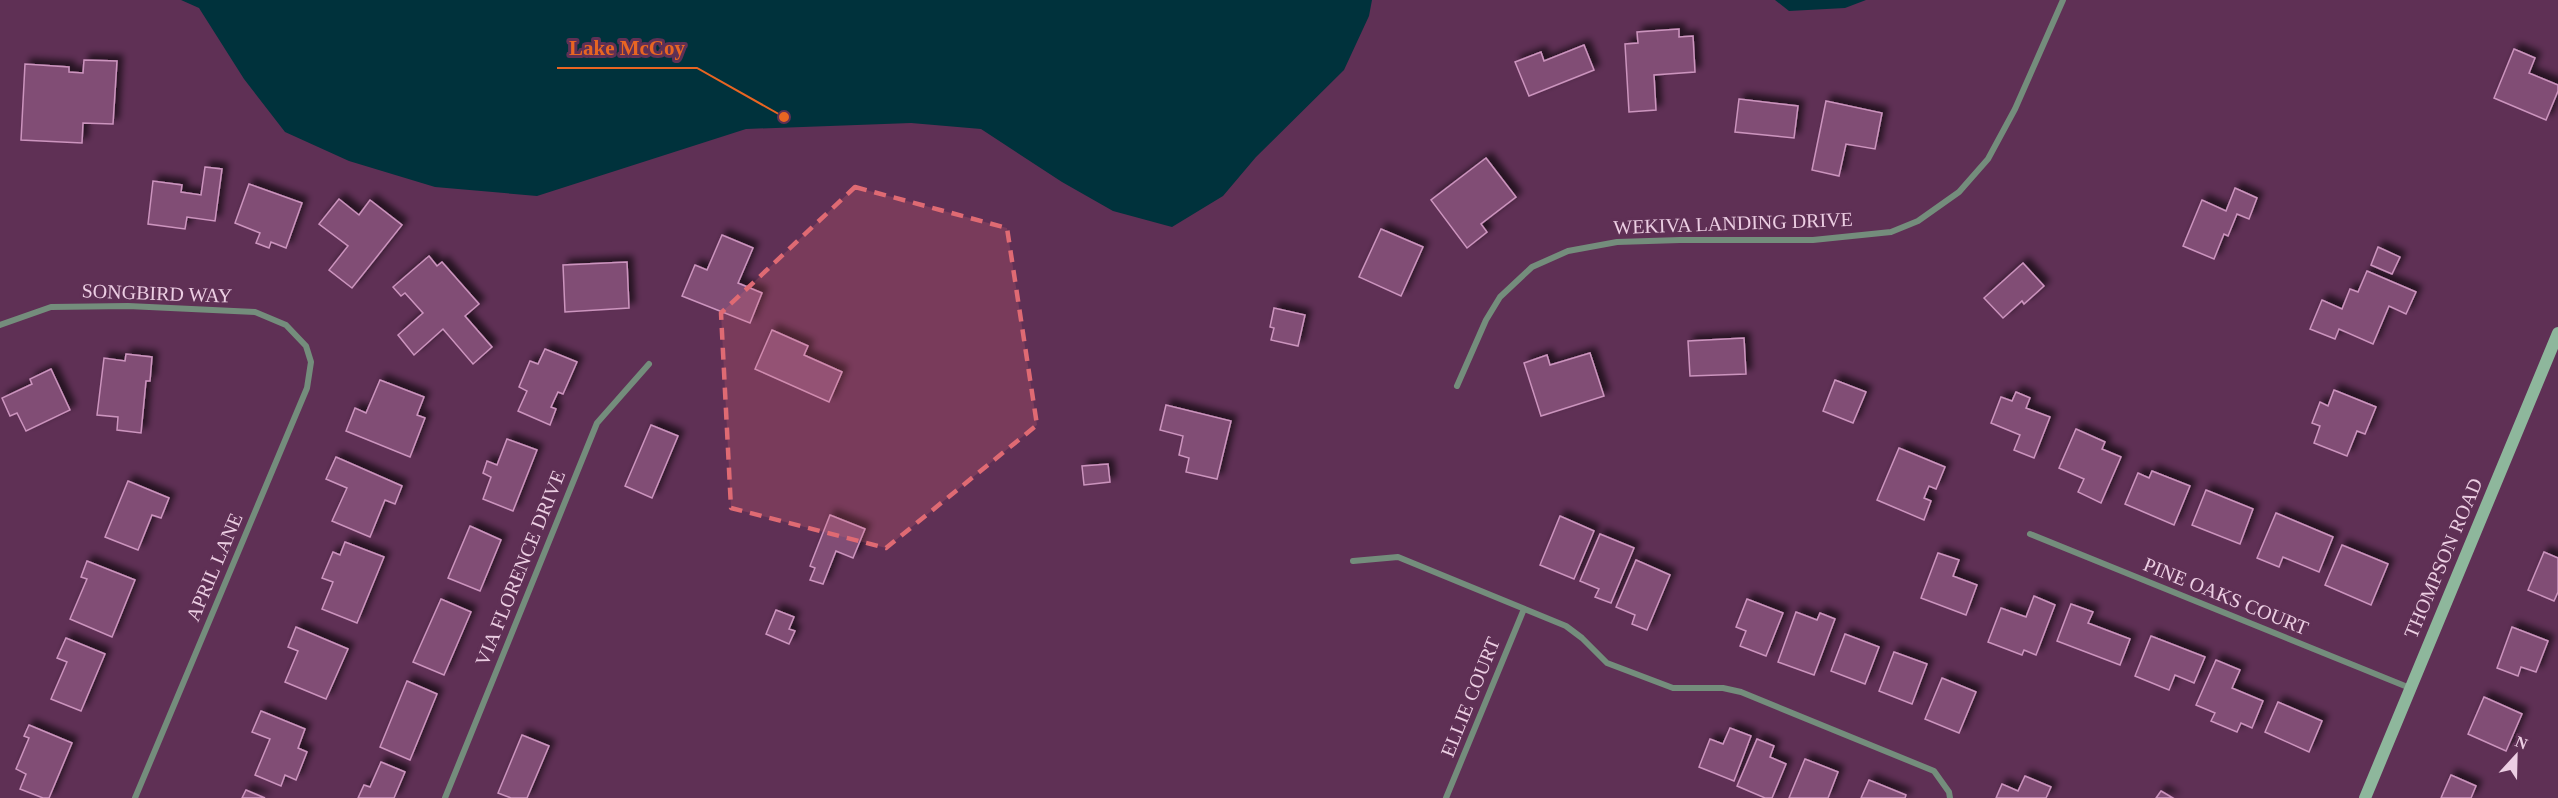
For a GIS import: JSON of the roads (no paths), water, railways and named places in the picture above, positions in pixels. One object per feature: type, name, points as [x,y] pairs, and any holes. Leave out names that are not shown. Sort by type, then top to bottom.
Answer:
[{"type":"street","name":"WEKIVA LANDING DRIVE","points":[[1456,386],[1486,320],[1500,297],[1532,267],[1568,251],[1617,242],[1813,240],[1891,232],[1918,221],[1959,192],[1988,159],[2015,109],[2063,0]]},
{"type":"street","name":"SONGBIRD WAY","points":[[0,325],[51,308],[128,306],[255,312],[286,325],[306,346]]},
{"type":"street","name":"THOMPSON ROAD","points":[[2365,798],[2558,333]]},
{"type":"street","name":"APRIL LANE","points":[[135,798],[307,388],[310,362],[306,346]]},
{"type":"street","name":"VIA FLORENCE DRIVE","points":[[445,798],[597,423],[648,364]]},
{"type":"street","name":"PINE OAKS COURT","points":[[2030,534],[2410,688]]},
{"type":"street","points":[[1353,561],[1398,557],[1566,626],[1582,638],[1607,663],[1672,688],[1724,688],[1741,692],[1934,771],[1950,792],[1950,798]]},
{"type":"street","name":"ELLIE COURT","points":[[1446,798],[1524,609]]},
{"type":"place","name":"Lake McCoy","points":[[784,117]]}]
